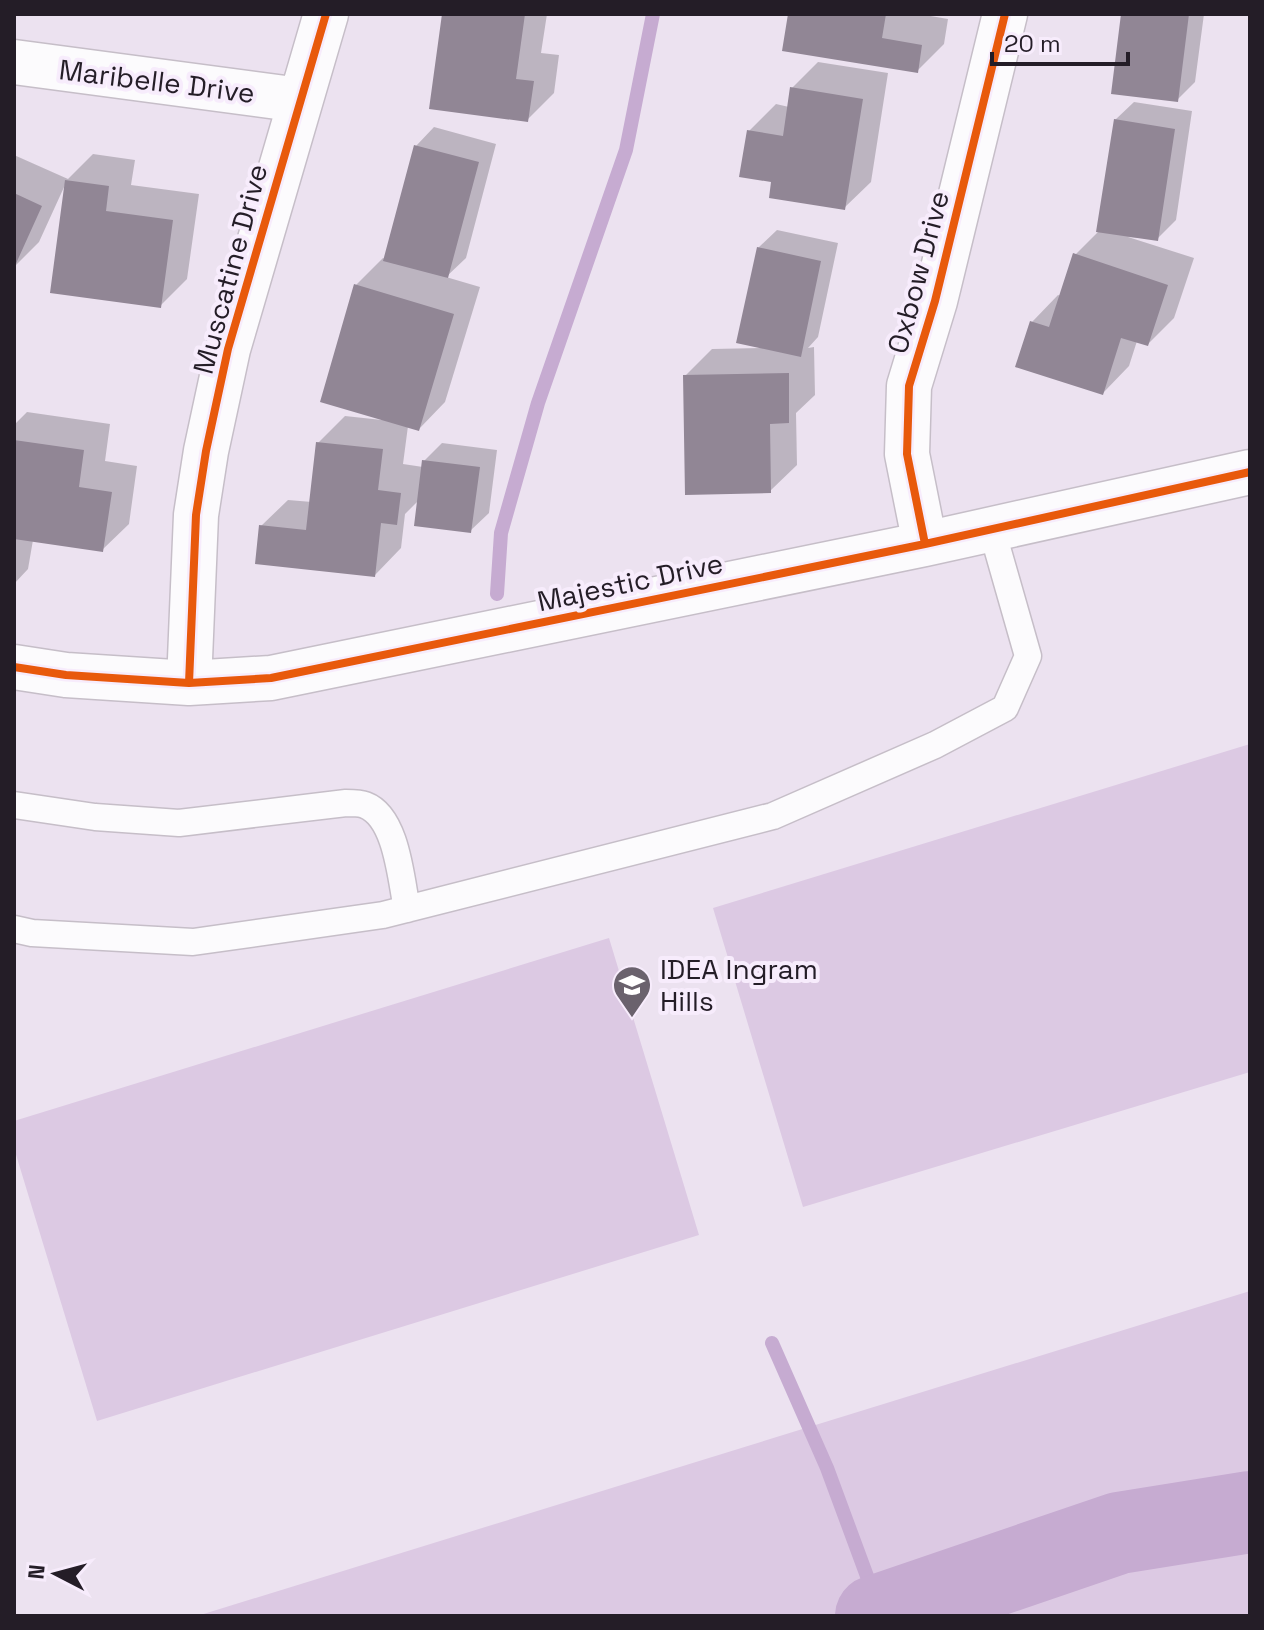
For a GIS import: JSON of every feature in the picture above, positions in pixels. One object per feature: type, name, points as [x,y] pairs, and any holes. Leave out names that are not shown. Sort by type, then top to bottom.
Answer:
[{"type":"street","name":"Muscatine Drive","points":[[189,683],[196,515],[206,451],[228,349],[326,14]]},
{"type":"street","name":"Oxbow Drive","points":[[925,544],[907,454],[909,386],[935,301],[1005,14]]},
{"type":"street","name":"Maribelle Drive","points":[[14,62],[300,100]]},
{"type":"street","name":"Majestic Drive","points":[[14,667],[66,675],[189,683],[271,678],[992,530],[1250,472]]},
{"type":"lane","points":[[14,929],[32,933],[193,942],[383,915],[773,816],[935,745],[1005,708],[1028,656],[992,530]]},
{"type":"lane","points":[[14,805],[95,817],[179,823],[346,803],[366,805],[382,819],[393,839],[407,909]]},
{"type":"shaded area","points":[[1250,744],[1250,1072],[803,1207],[713,908]]},
{"type":"shaded area","points":[[609,938],[699,1235],[97,1421],[14,1148],[14,1121]]},
{"type":"shaded area","points":[[1250,1291],[1250,1616],[197,1616]]},
{"type":"building","points":[[442,14],[525,14],[516,79],[534,81],[528,122],[429,109]]},
{"type":"building","points":[[788,14],[886,14],[882,38],[922,45],[918,73],[782,51]]},
{"type":"building","points":[[1121,14],[1189,14],[1178,102],[1111,94]]},
{"type":"building","points":[[790,87],[863,99],[845,210],[769,198],[771,182],[739,177],[747,130],[783,136]]},
{"type":"building","points":[[1114,119],[1175,129],[1158,241],[1096,232]]},
{"type":"building","points":[[414,145],[479,162],[448,278],[383,261]]},
{"type":"building","points":[[65,180],[109,186],[106,211],[173,220],[161,308],[50,293]]},
{"type":"building","points":[[14,193],[42,206],[14,268]]},
{"type":"building","points":[[757,247],[821,261],[801,357],[736,343]]},
{"type":"building","points":[[1073,253],[1168,285],[1148,346],[1121,338],[1103,395],[1015,367],[1030,321],[1049,327]]},
{"type":"building","points":[[354,284],[454,314],[419,431],[320,402]]},
{"type":"building","points":[[789,373],[789,423],[770,424],[771,493],[685,495],[683,375]]},
{"type":"building","points":[[14,440],[84,450],[79,487],[112,492],[103,552],[14,539]]},
{"type":"building","points":[[316,442],[383,449],[378,490],[401,493],[397,525],[381,523],[375,577],[255,564],[259,525],[306,530]]},
{"type":"building","points":[[422,460],[480,467],[471,533],[414,526]]},
{"type":"waterway","points":[[497,594],[501,533],[538,403],[626,150],[653,14]]},
{"type":"waterway","points":[[772,1343],[827,1468],[881,1614]]},
{"type":"waterway","points":[[876,1616],[1119,1533],[1250,1512]]},
{"type":"cycle path","points":[[189,683],[196,515],[206,451],[228,349],[326,14]]},
{"type":"cycle path","points":[[925,544],[907,454],[909,386],[935,301],[1005,14]]},
{"type":"cycle path","points":[[14,667],[66,675],[189,683],[271,678],[925,544],[1250,472]]},
{"type":"place","name":"IDEA Ingram Hills","points":[[632,1019]]}]
